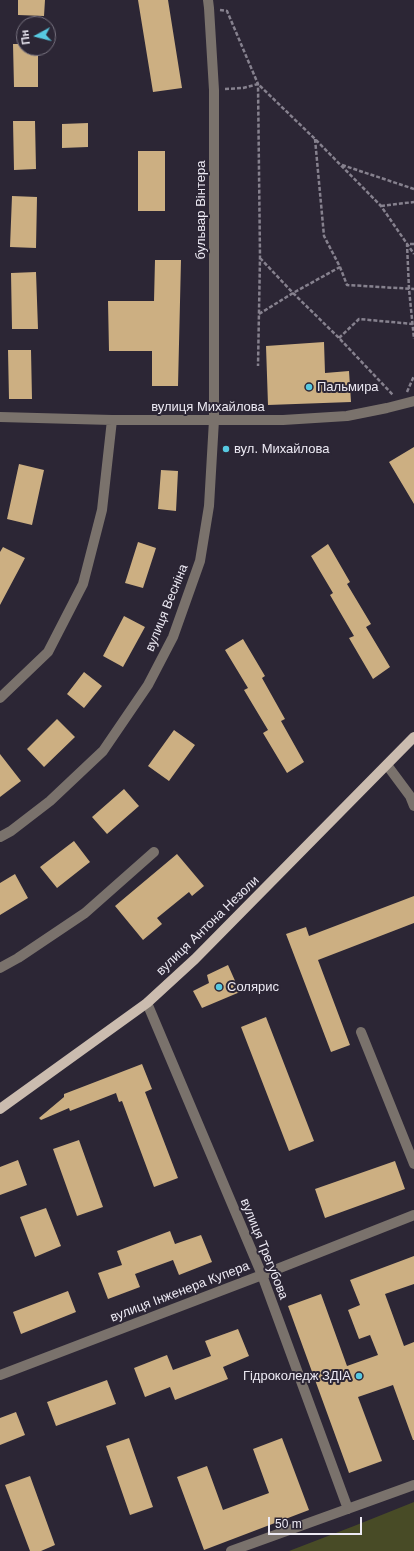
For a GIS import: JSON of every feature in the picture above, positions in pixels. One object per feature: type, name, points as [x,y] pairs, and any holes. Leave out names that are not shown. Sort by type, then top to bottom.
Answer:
[{"type":"main road","name":"вулиця Антона Незоли","points":[[0,1109],[147,1003],[195,959],[414,737]]},
{"type":"street","name":"бульвар Вінтера","points":[[209,4],[214,90],[214,420]]},
{"type":"street","name":"вулиця Михайлова","points":[[0,417],[112,420],[283,420],[347,416],[414,401]]},
{"type":"street","points":[[0,698],[48,652],[83,584],[102,510],[112,420]]},
{"type":"street","name":"вулиця Весніна","points":[[0,837],[50,801],[103,751],[148,685],[173,637],[200,561],[209,506],[214,420]]},
{"type":"street","points":[[387,765],[410,796],[414,806]]},
{"type":"street","points":[[0,968],[18,958],[85,913],[154,852]]},
{"type":"street","name":"вулиця Трегубова","points":[[147,1003],[262,1275],[348,1509]]},
{"type":"street","points":[[361,1032],[414,1164]]},
{"type":"street","name":"вулиця Інженера Купера","points":[[0,1375],[414,1215]]},
{"type":"street","points":[[231,1551],[414,1485]]},
{"type":"path","points":[[209,4],[227,11],[258,84],[260,257],[258,366]]},
{"type":"path","points":[[214,90],[243,88],[258,84]]},
{"type":"path","points":[[258,84],[381,206],[414,254]]},
{"type":"path","points":[[315,139],[324,236],[340,267],[347,285],[414,289]]},
{"type":"path","points":[[340,165],[414,188]]},
{"type":"path","points":[[381,206],[414,202]]},
{"type":"path","points":[[407,244],[414,244]]},
{"type":"path","points":[[407,244],[409,289],[414,339]]},
{"type":"path","points":[[260,257],[394,397]]},
{"type":"path","points":[[258,314],[340,267]]},
{"type":"path","points":[[339,338],[358,319],[413,324]]},
{"type":"path","points":[[404,394],[414,376]]},
{"type":"green space","points":[[414,1502],[414,1551],[289,1551],[354,1526]]},
{"type":"building","points":[[18,0],[45,0],[44,16],[18,15]]},
{"type":"building","points":[[138,0],[168,0],[182,88],[153,92]]},
{"type":"building","points":[[13,44],[16,44],[16,56],[38,56],[38,87],[14,87]]},
{"type":"building","points":[[13,121],[35,121],[36,169],[14,170]]},
{"type":"building","points":[[88,123],[88,147],[62,148],[62,124]]},
{"type":"building","points":[[138,151],[165,151],[165,211],[138,211]]},
{"type":"building","points":[[12,196],[37,197],[36,248],[10,247]]},
{"type":"building","points":[[155,260],[181,260],[178,386],[152,386],[152,351],[109,351],[108,301],[154,301]]},
{"type":"building","points":[[36,272],[38,329],[12,329],[11,273]]},
{"type":"building","name":"Пальмира","points":[[324,342],[325,373],[349,371],[351,402],[268,405],[266,346]]},
{"type":"building","points":[[8,350],[31,350],[32,399],[9,399]]},
{"type":"building","points":[[414,447],[414,504],[389,462]]},
{"type":"building","points":[[19,464],[44,470],[32,525],[7,519]]},
{"type":"building","points":[[161,470],[178,471],[176,511],[158,509]]},
{"type":"building","points":[[138,542],[156,548],[143,588],[125,583]]},
{"type":"building","points":[[328,544],[350,582],[347,584],[371,624],[366,627],[390,667],[373,679],[349,638],[354,636],[330,595],[333,593],[311,556]]},
{"type":"building","points":[[3,547],[25,558],[0,605],[0,552]]},
{"type":"building","points":[[124,616],[145,627],[123,667],[103,656]]},
{"type":"building","points":[[243,639],[265,676],[262,678],[285,719],[281,721],[304,762],[287,773],[263,733],[268,730],[244,690],[248,688],[225,650]]},
{"type":"building","points":[[84,672],[102,686],[84,708],[67,694]]},
{"type":"building","points":[[57,719],[75,737],[44,767],[27,749]]},
{"type":"building","points":[[174,730],[195,745],[169,781],[148,766]]},
{"type":"building","points":[[0,754],[21,781],[0,797]]},
{"type":"building","points":[[124,789],[139,806],[107,834],[92,817]]},
{"type":"building","points":[[74,841],[90,862],[57,888],[40,867]]},
{"type":"building","points":[[177,854],[204,886],[192,896],[189,892],[157,918],[162,924],[143,940],[115,906]]},
{"type":"building","points":[[15,874],[28,898],[0,915],[0,883]]},
{"type":"building","points":[[414,896],[414,923],[318,960],[350,1045],[331,1052],[286,934],[306,927],[309,936]]},
{"type":"building","name":"Солярис","points":[[228,965],[240,992],[202,1008],[193,991],[209,983],[207,975]]},
{"type":"building","points":[[266,1017],[314,1141],[289,1151],[241,1027]]},
{"type":"building","points":[[142,1064],[152,1089],[145,1092],[178,1178],[154,1187],[122,1101],[119,1102],[116,1093],[70,1111],[69,1108],[41,1120],[39,1118],[64,1097],[64,1094]]},
{"type":"building","points":[[79,1140],[103,1207],[77,1216],[53,1149]]},
{"type":"building","points":[[18,1160],[27,1185],[0,1195],[0,1167]]},
{"type":"building","points":[[395,1161],[405,1189],[325,1218],[315,1189]]},
{"type":"building","points":[[46,1208],[61,1246],[35,1257],[20,1217]]},
{"type":"building","points":[[170,1231],[175,1244],[201,1235],[212,1262],[179,1275],[173,1260],[135,1274],[140,1287],[108,1299],[98,1273],[122,1265],[117,1251]]},
{"type":"building","points":[[414,1256],[414,1284],[385,1294],[404,1346],[414,1342],[414,1440],[393,1385],[358,1397],[382,1461],[349,1473],[288,1306],[321,1294],[347,1366],[378,1355],[370,1335],[359,1339],[348,1310],[360,1305],[350,1280]]},
{"type":"building","points":[[68,1291],[76,1312],[21,1334],[13,1312]]},
{"type":"building","points":[[238,1329],[249,1356],[223,1367],[228,1379],[175,1400],[170,1387],[145,1397],[134,1368],[167,1355],[173,1370],[211,1356],[205,1341]]},
{"type":"building","points":[[107,1380],[116,1404],[56,1426],[47,1402]]},
{"type":"building","points":[[16,1412],[25,1435],[0,1445],[0,1418]]},
{"type":"building","points":[[129,1438],[153,1507],[130,1515],[106,1446]]},
{"type":"building","points":[[282,1438],[309,1510],[204,1550],[177,1477],[207,1466],[223,1510],[269,1493],[253,1449]]},
{"type":"building","points":[[30,1476],[55,1545],[41,1551],[30,1551],[5,1485]]},
{"type":"place","name":"Пальмира","points":[[309,387]]},
{"type":"place","name":"вул. Михайлова","points":[[226,449]]},
{"type":"place","name":"Солярис","points":[[219,987]]},
{"type":"place","name":"Гідроколедж ЗДIА","points":[[359,1376]]}]
